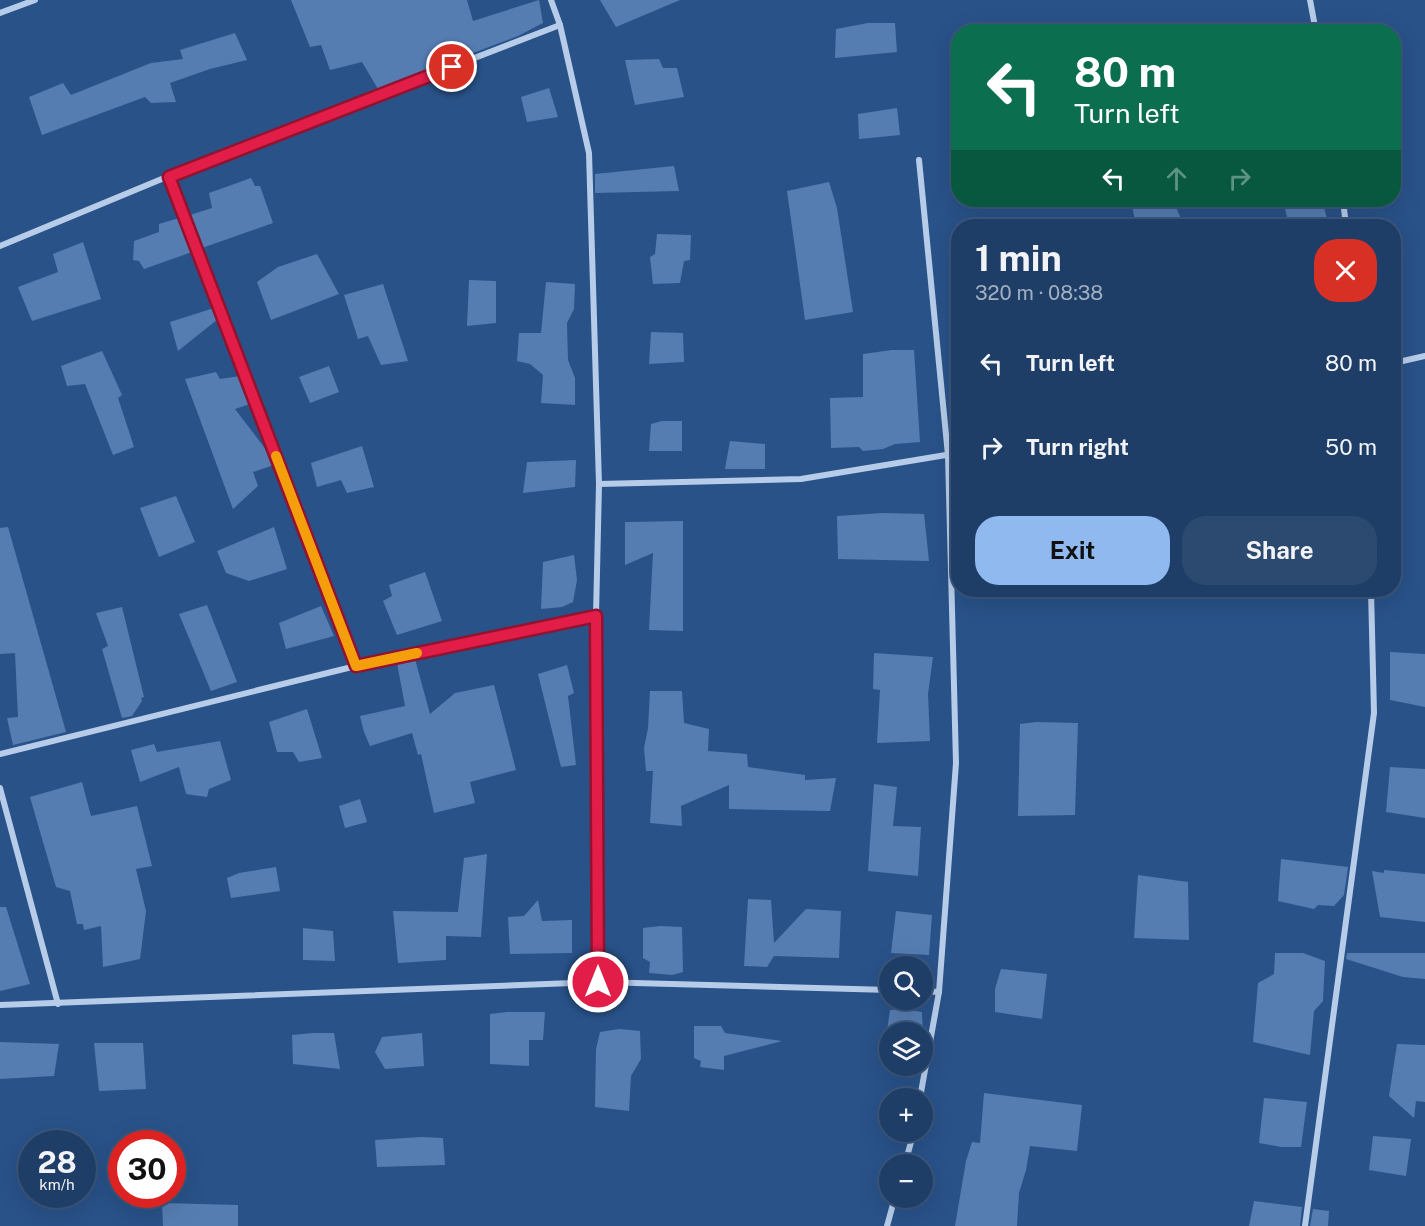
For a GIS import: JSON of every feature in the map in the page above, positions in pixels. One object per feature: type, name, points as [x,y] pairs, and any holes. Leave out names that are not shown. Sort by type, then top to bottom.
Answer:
[{"type":"street","points":[[0,13],[35,0]]},
{"type":"street","points":[[551,0],[560,25],[589,153],[599,484],[596,616],[598,982]]},
{"type":"street","points":[[1310,0],[1314,24]]},
{"type":"street","points":[[0,246],[169,177],[560,25]]},
{"type":"street","points":[[919,160],[948,455],[951,570]]},
{"type":"street","points":[[169,177],[356,666]]},
{"type":"street","points":[[1401,361],[1425,356]]},
{"type":"street","points":[[599,484],[801,479],[951,454]]},
{"type":"street","points":[[922,1088],[939,992],[956,763],[952,597]]},
{"type":"street","points":[[1305,1226],[1374,713],[1371,597]]},
{"type":"street","points":[[0,754],[356,666],[596,616]]},
{"type":"street","points":[[0,788],[58,1004]]},
{"type":"street","points":[[0,1005],[598,982],[879,990]]},
{"type":"street","points":[[933,992],[939,992]]},
{"type":"street","points":[[887,1226],[892,1208]]},
{"type":"building","points":[[291,0],[467,0],[473,21],[539,0],[543,23],[518,36],[378,89],[362,62],[330,70],[321,45],[310,47]]},
{"type":"building","points":[[600,0],[680,0],[616,27]]},
{"type":"building","points":[[868,23],[895,23],[897,52],[835,58],[836,29]]},
{"type":"building","points":[[235,33],[247,60],[210,69],[170,83],[176,102],[151,103],[145,97],[42,135],[29,97],[63,83],[71,95],[151,63],[183,59],[180,50]]},
{"type":"building","points":[[659,59],[663,68],[677,68],[684,97],[635,105],[625,60]]},
{"type":"building","points":[[549,88],[558,117],[527,122],[521,97]]},
{"type":"building","points":[[897,108],[900,135],[859,139],[858,114]]},
{"type":"building","points":[[674,166],[679,191],[595,193],[595,174]]},
{"type":"building","points":[[251,178],[255,186],[260,186],[273,223],[202,248],[190,215],[212,208],[209,193]]},
{"type":"building","points":[[829,182],[837,208],[853,312],[805,320],[787,191]]},
{"type":"building","points":[[1132,207],[1176,207],[1181,219],[1135,219]]},
{"type":"building","points":[[1285,207],[1324,207],[1327,219],[1287,219]]},
{"type":"building","points":[[179,218],[192,252],[144,269],[139,261],[133,260],[134,241],[159,232],[159,224]]},
{"type":"building","points":[[657,234],[691,235],[690,260],[684,261],[680,283],[653,284],[650,257],[655,254]]},
{"type":"building","points":[[83,242],[101,299],[32,321],[18,287],[58,272],[53,254]]},
{"type":"building","points":[[317,254],[339,294],[271,320],[257,282],[278,267]]},
{"type":"building","points":[[469,280],[496,281],[496,323],[467,326]]},
{"type":"building","points":[[546,282],[575,284],[574,309],[567,323],[568,360],[575,378],[575,405],[541,403],[543,375],[530,364],[517,361],[519,333],[541,333]]},
{"type":"building","points":[[383,284],[408,361],[381,365],[368,336],[358,339],[344,295]]},
{"type":"building","points":[[214,308],[218,319],[178,351],[170,322]]},
{"type":"building","points":[[651,332],[683,333],[684,362],[649,364]]},
{"type":"building","points":[[914,350],[920,442],[895,444],[883,449],[863,451],[859,447],[831,448],[830,398],[863,397],[863,354]]},
{"type":"building","points":[[102,351],[122,395],[118,398],[134,447],[113,455],[85,384],[67,386],[61,366]]},
{"type":"building","points":[[329,366],[339,392],[310,403],[299,377]]},
{"type":"building","points":[[216,372],[220,379],[240,376],[250,404],[235,409],[270,455],[274,465],[253,472],[258,486],[233,509],[185,379]]},
{"type":"building","points":[[662,421],[682,421],[682,451],[649,451],[651,424]]},
{"type":"building","points":[[730,441],[765,444],[765,469],[725,469]]},
{"type":"building","points":[[362,446],[374,487],[347,493],[341,480],[317,487],[311,463]]},
{"type":"building","points":[[576,460],[575,487],[523,493],[527,462]]},
{"type":"building","points":[[176,496],[195,542],[159,557],[140,508]]},
{"type":"building","points":[[883,513],[924,514],[929,561],[838,559],[837,516]]},
{"type":"building","points":[[683,521],[683,631],[649,630],[653,553],[625,565],[625,522]]},
{"type":"building","points":[[8,527],[66,732],[13,745],[7,718],[18,717],[15,653],[0,654],[0,528]]},
{"type":"building","points":[[274,527],[287,569],[249,581],[226,573],[217,551]]},
{"type":"building","points":[[574,555],[577,580],[573,602],[562,607],[541,609],[543,562]]},
{"type":"building","points":[[425,572],[442,621],[397,635],[383,601],[392,596],[389,585]]},
{"type":"building","points":[[207,605],[237,682],[211,691],[179,614]]},
{"type":"building","points":[[321,606],[334,636],[286,649],[279,623]]},
{"type":"building","points":[[122,607],[144,697],[141,698],[142,701],[132,716],[122,718],[102,649],[108,646],[96,613]]},
{"type":"building","points":[[1390,652],[1425,654],[1425,707],[1390,700]]},
{"type":"building","points":[[874,653],[933,657],[928,694],[930,741],[877,743],[880,690],[873,689]]},
{"type":"building","points":[[415,659],[430,714],[455,693],[494,685],[516,770],[470,782],[475,803],[434,813],[421,754],[418,755],[412,733],[370,746],[364,732],[360,716],[405,706],[397,663]]},
{"type":"building","points":[[567,665],[574,693],[568,696],[576,765],[561,767],[538,674]]},
{"type":"building","points":[[650,691],[682,691],[684,723],[709,729],[708,751],[747,754],[748,767],[805,775],[805,780],[836,778],[830,811],[729,809],[729,785],[681,806],[682,826],[650,823],[653,771],[646,771],[644,748],[648,728]]},
{"type":"building","points":[[307,709],[322,758],[299,762],[293,752],[277,752],[269,722]]},
{"type":"building","points":[[1078,723],[1075,815],[1018,816],[1020,724]]},
{"type":"building","points":[[220,741],[231,780],[209,789],[207,797],[186,794],[179,767],[140,782],[131,750],[154,744],[157,752]]},
{"type":"building","points":[[1390,767],[1425,769],[1425,818],[1386,812]]},
{"type":"building","points":[[82,782],[91,816],[137,806],[152,866],[136,869],[146,911],[140,959],[103,967],[101,926],[84,930],[83,924],[77,924],[70,891],[56,887],[30,797]]},
{"type":"building","points":[[874,784],[897,787],[893,826],[921,827],[918,876],[868,871]]},
{"type":"building","points":[[360,799],[367,822],[345,828],[339,806]]},
{"type":"building","points":[[487,854],[481,937],[446,936],[446,960],[398,963],[393,911],[458,912],[464,858]]},
{"type":"building","points":[[1281,859],[1348,867],[1344,895],[1334,906],[1318,905],[1314,909],[1278,901]]},
{"type":"building","points":[[276,867],[280,891],[231,898],[227,878],[239,873]]},
{"type":"building","points":[[1384,870],[1425,874],[1425,922],[1380,917],[1372,871],[1384,873]]},
{"type":"building","points":[[1138,875],[1188,882],[1189,940],[1134,938]]},
{"type":"building","points":[[748,899],[771,900],[774,943],[806,909],[841,911],[839,958],[774,956],[767,967],[744,966]]},
{"type":"building","points":[[538,900],[542,921],[572,920],[572,953],[510,954],[508,917],[524,916]]},
{"type":"building","points":[[0,907],[6,907],[30,984],[0,991]]},
{"type":"building","points":[[896,911],[932,915],[929,955],[891,953]]},
{"type":"building","points":[[682,927],[683,972],[672,975],[649,973],[650,962],[643,958],[643,928]]},
{"type":"building","points":[[303,928],[333,931],[335,961],[303,960]]},
{"type":"building","points":[[1275,953],[1303,953],[1325,961],[1323,1001],[1314,1011],[1310,1055],[1253,1042],[1258,983],[1274,974]]},
{"type":"building","points":[[1347,953],[1425,953],[1425,979],[1403,977],[1346,959]]},
{"type":"building","points":[[1001,969],[1047,974],[1042,1019],[995,1012],[995,989]]},
{"type":"building","points":[[890,1010],[922,1012],[922,1022],[888,1022]]},
{"type":"building","points":[[545,1012],[543,1040],[529,1040],[529,1066],[490,1064],[490,1014]]},
{"type":"building","points":[[694,1026],[721,1026],[725,1033],[782,1041],[724,1056],[724,1070],[700,1067],[701,1061],[694,1058]]},
{"type":"building","points":[[619,1029],[640,1031],[641,1059],[631,1076],[629,1111],[595,1107],[596,1049],[600,1032]]},
{"type":"building","points":[[334,1033],[340,1069],[293,1064],[292,1035]]},
{"type":"building","points":[[422,1033],[424,1066],[385,1069],[375,1052],[382,1037]]},
{"type":"building","points":[[0,1042],[59,1044],[54,1076],[0,1079]]},
{"type":"building","points":[[94,1043],[143,1043],[146,1089],[99,1091]]},
{"type":"building","points":[[1397,1044],[1425,1045],[1425,1102],[1416,1101],[1414,1118],[1389,1096]]},
{"type":"building","points":[[984,1093],[1082,1105],[1077,1151],[1030,1146],[1019,1193],[1017,1226],[955,1226],[966,1161],[972,1142],[980,1143]]},
{"type":"building","points":[[1264,1098],[1307,1102],[1301,1147],[1281,1147],[1259,1143]]},
{"type":"building","points":[[1373,1136],[1411,1139],[1406,1176],[1369,1170]]},
{"type":"building","points":[[443,1138],[445,1165],[377,1167],[375,1140]]},
{"type":"building","points":[[1254,1201],[1302,1207],[1300,1226],[1249,1226]]},
{"type":"building","points":[[186,1204],[238,1205],[238,1226],[163,1226],[162,1208],[186,1208]]},
{"type":"building","points":[[1313,1209],[1329,1211],[1328,1226],[1310,1226]]},
{"type":"slow traffic","points":[[276,456],[356,666],[417,653]]},
{"type":"route","points":[[452,67],[169,177],[356,666],[596,616],[598,982]]}]
